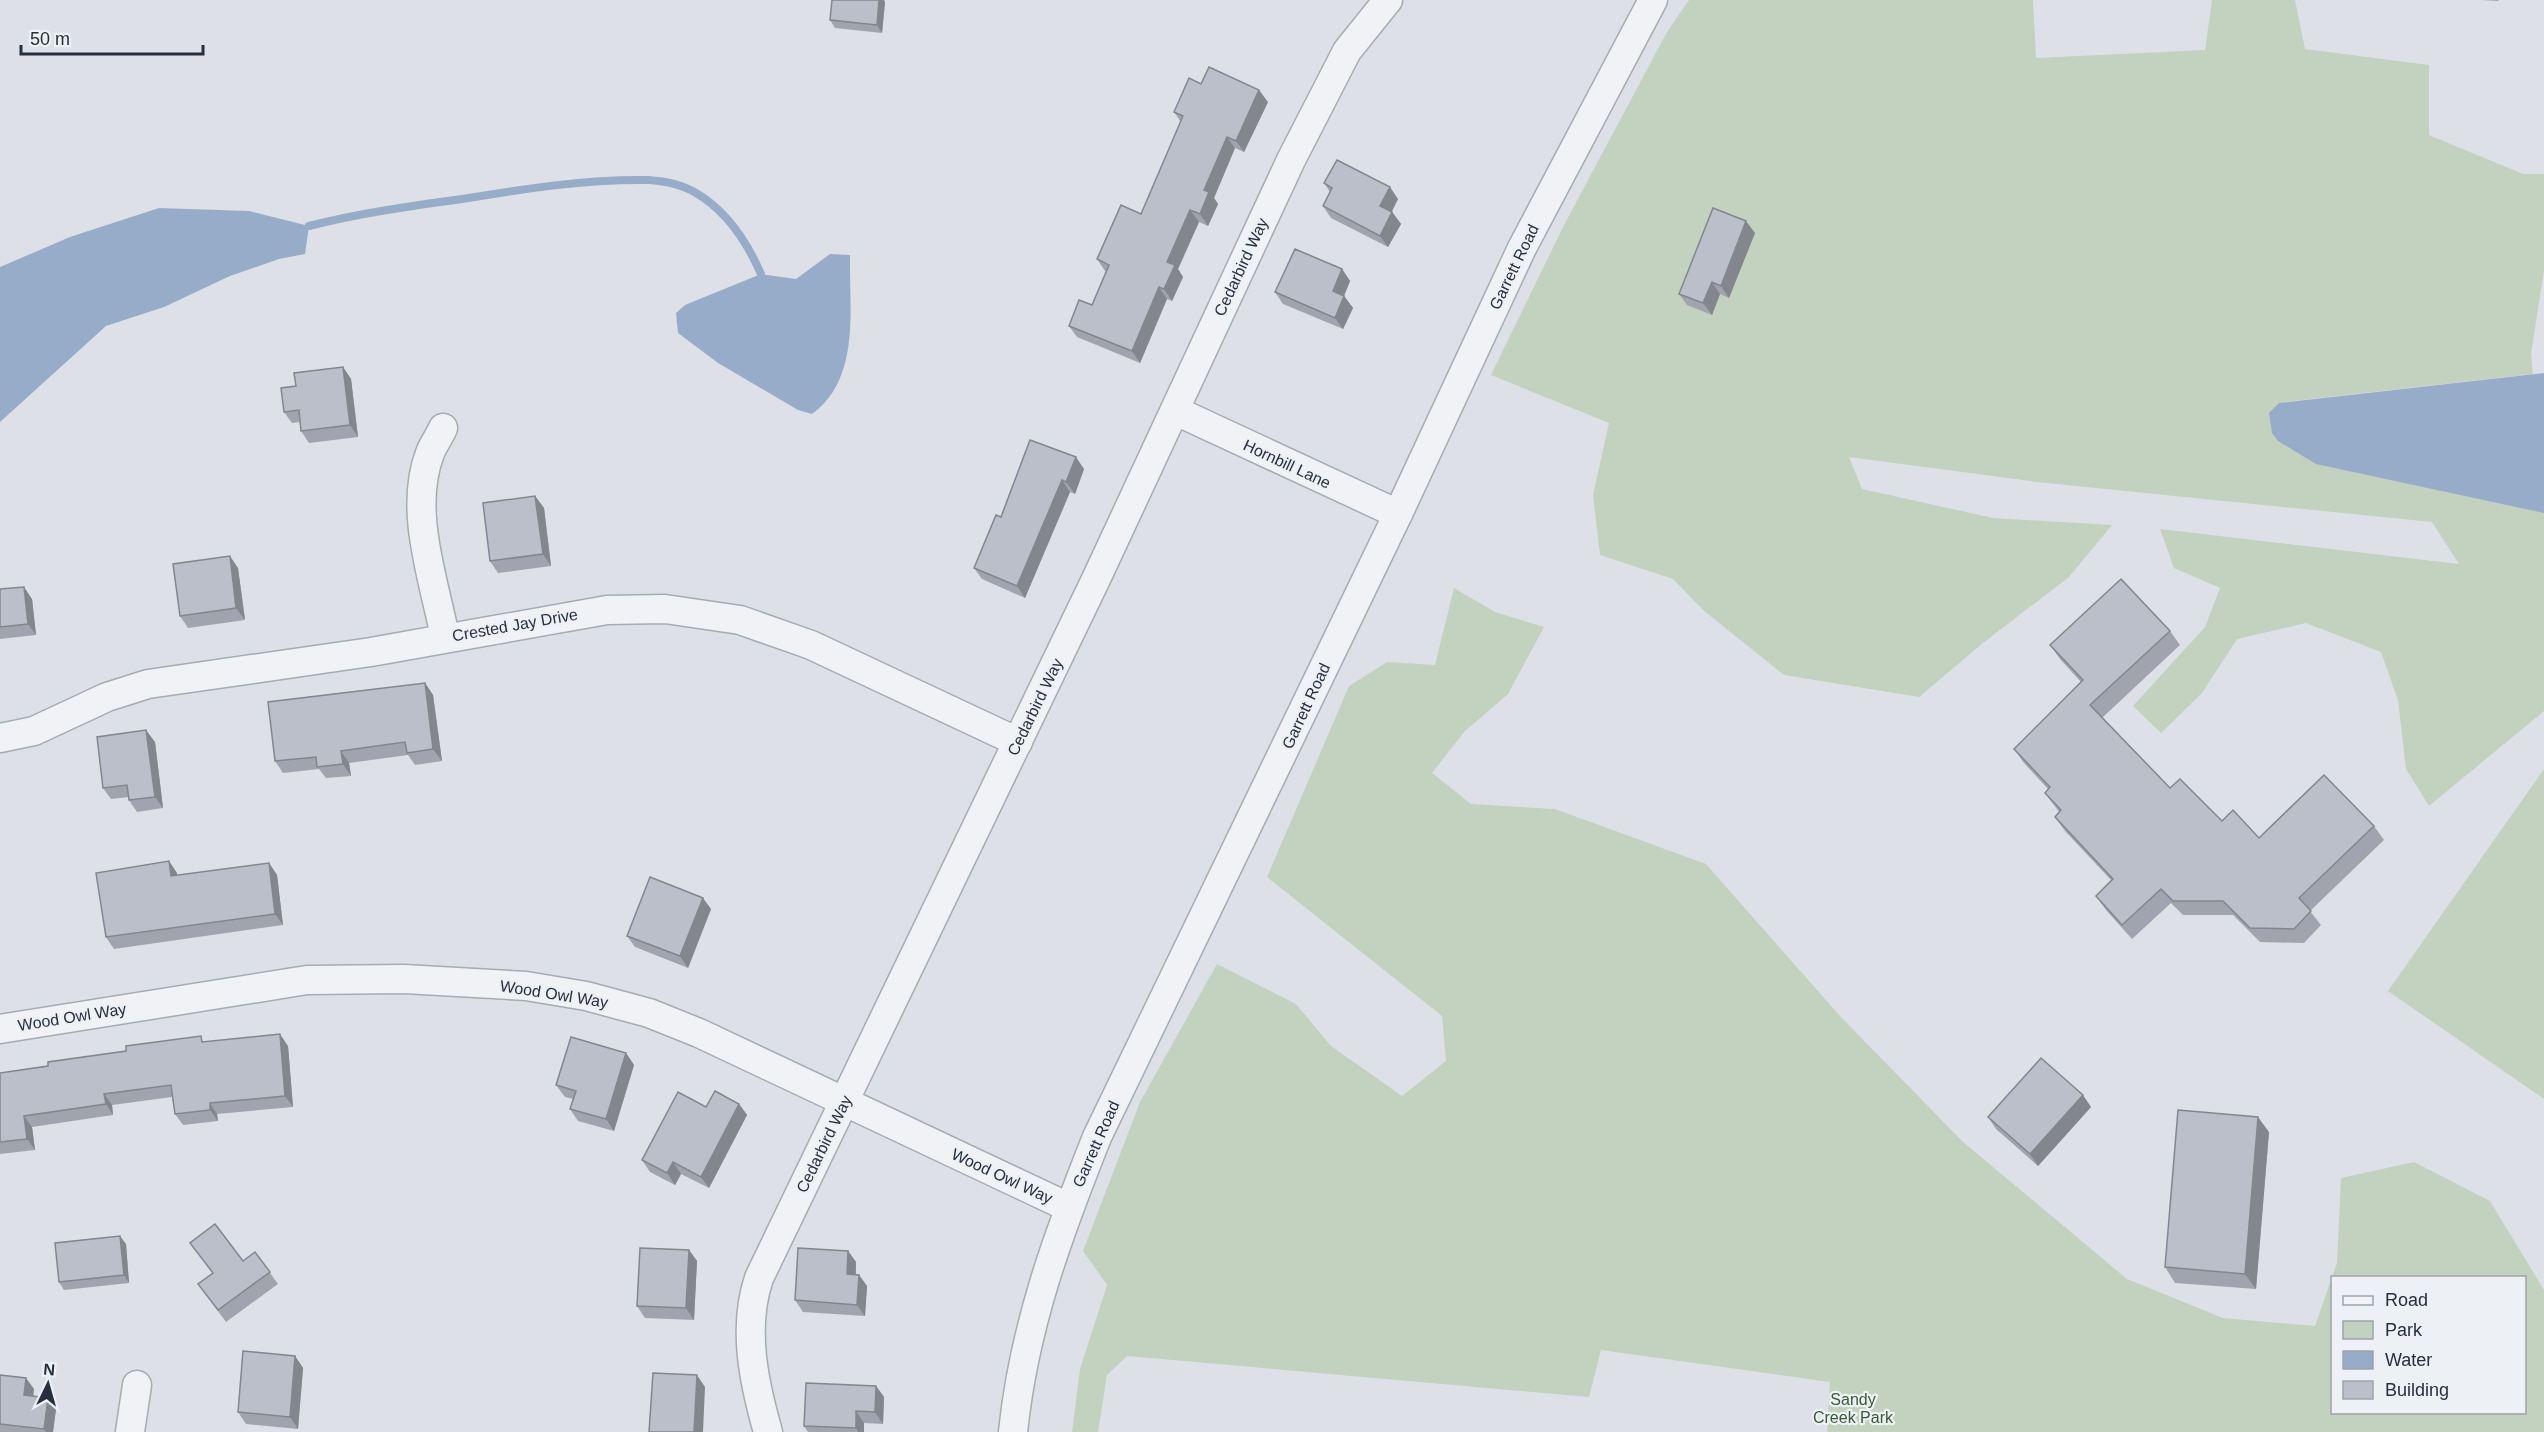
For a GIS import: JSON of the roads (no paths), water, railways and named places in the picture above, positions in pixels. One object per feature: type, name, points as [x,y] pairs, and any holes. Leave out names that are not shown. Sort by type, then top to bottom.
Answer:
[{"type":"street","name":"Cedarbird Way","points":[[768,1432],[757,1392],[750,1314],[753,1294],[1176,411],[1287,171],[1347,51],[1388,0]]},
{"type":"street","name":"Garrett Road","points":[[1013,1432],[1025,1348],[1038,1295],[1068,1207],[1097,1137],[1398,514],[1522,248],[1653,0]]},
{"type":"street","name":"Hornbill Lane","points":[[1176,411],[1364,501],[1398,514]]},
{"type":"street","points":[[443,428],[430,454],[423,482],[423,523],[445,637]]},
{"type":"street","name":"Crested Jay Drive","points":[[0,738],[33,731],[107,697],[148,684],[371,652],[445,637],[607,610],[665,609],[740,620],[811,645],[1018,742]]},
{"type":"street","name":"Wood Owl Way","points":[[0,1029],[307,980],[404,979],[526,986],[586,996],[649,1013],[699,1033],[1068,1207]]},
{"type":"street","points":[[130,1432],[137,1384]]},
{"type":"water","points":[[159,208],[249,211],[309,226],[305,254],[279,259],[230,276],[164,307],[106,326],[0,422],[0,267],[70,237]]},
{"type":"water","points":[[830,254],[850,255],[849,341],[838,382],[828,399],[812,414],[798,410],[718,363],[678,333],[676,313],[685,305],[761,274],[796,279]]},
{"type":"water","points":[[2544,373],[2544,513],[2316,464],[2278,441],[2272,433],[2269,413],[2279,403]]},
{"type":"waterway","points":[[309,226],[386,210],[531,188],[601,181],[654,181],[691,190],[707,200],[735,228],[761,274]]},
{"type":"park label","name":"Sandy Creek Park","points":[[1853,1408]]}]
